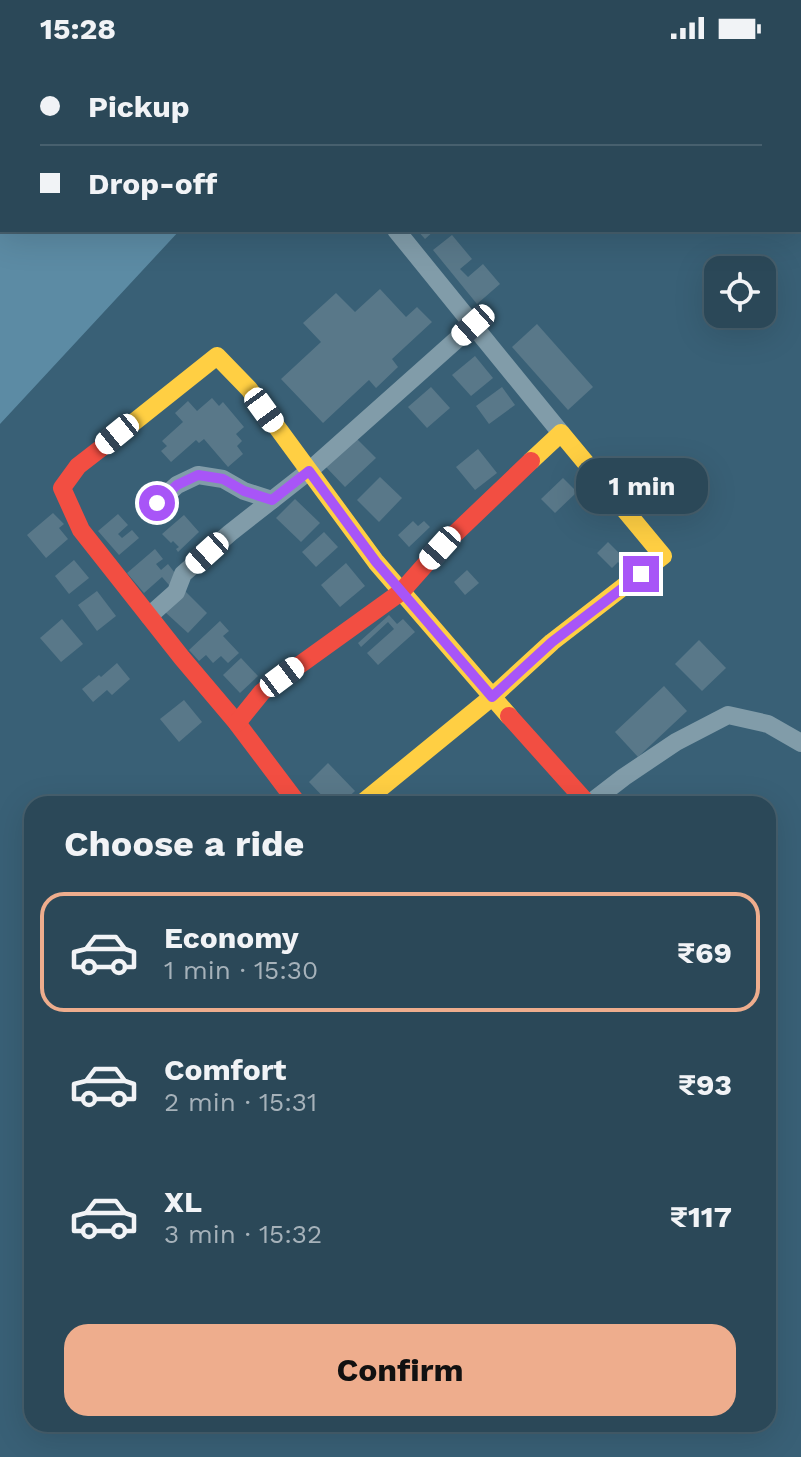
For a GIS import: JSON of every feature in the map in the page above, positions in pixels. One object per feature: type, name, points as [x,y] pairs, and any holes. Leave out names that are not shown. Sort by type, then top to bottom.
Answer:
[{"type":"street","points":[[371,796],[492,697],[552,642],[663,556],[398,232]]},
{"type":"street","points":[[149,616],[176,592],[183,574],[309,471],[473,325]]},
{"type":"street","points":[[292,796],[81,530],[62,488],[78,466],[217,356],[249,389],[376,562],[581,796]]},
{"type":"street","points":[[237,723],[262,692],[401,592],[440,548],[561,433]]},
{"type":"street","points":[[157,503],[177,485],[198,475],[223,479],[244,491],[272,500]]},
{"type":"street","points":[[599,796],[676,742],[728,715],[768,724],[801,743]]},
{"type":"water","points":[[0,232],[178,232],[0,424]]},
{"type":"building","points":[[419,232],[433,232],[425,239]]},
{"type":"building","points":[[452,235],[472,259],[460,269],[468,277],[483,264],[500,284],[477,304],[433,250]]},
{"type":"building","points":[[380,289],[406,317],[417,307],[432,322],[392,359],[398,367],[376,388],[369,380],[323,423],[281,379],[321,342],[303,323],[336,293],[355,312]]},
{"type":"building","points":[[537,324],[593,387],[568,410],[512,347]]},
{"type":"building","points":[[475,356],[493,378],[471,396],[452,375]]},
{"type":"building","points":[[431,387],[450,408],[427,428],[408,407]]},
{"type":"building","points":[[502,387],[515,405],[489,424],[476,406]]},
{"type":"building","points":[[212,398],[219,406],[223,402],[244,427],[236,434],[242,441],[237,446],[243,454],[228,467],[204,439],[199,443],[196,440],[171,462],[161,451],[167,446],[162,441],[183,422],[175,413],[188,401],[197,411]]},
{"type":"building","points":[[356,438],[376,458],[345,487],[325,466]]},
{"type":"building","points":[[478,449],[497,473],[475,490],[456,467]]},
{"type":"building","points":[[380,477],[402,498],[379,522],[357,500]]},
{"type":"building","points":[[563,478],[577,492],[555,513],[541,499]]},
{"type":"building","points":[[295,499],[320,523],[301,542],[276,518]]},
{"type":"building","points":[[53,513],[64,524],[59,528],[68,539],[46,558],[27,535]]},
{"type":"building","points":[[118,514],[128,525],[118,534],[122,538],[132,530],[139,538],[119,555],[98,531]]},
{"type":"building","points":[[184,515],[199,532],[178,552],[176,549],[179,547],[162,534]]},
{"type":"building","points":[[413,521],[418,526],[424,521],[430,527],[409,547],[398,535]]},
{"type":"building","points":[[324,532],[338,547],[316,567],[302,552]]},
{"type":"building","points":[[608,542],[633,567],[628,572],[618,562],[612,568],[597,553]]},
{"type":"building","points":[[155,549],[163,559],[156,564],[161,570],[168,564],[178,577],[169,585],[162,577],[144,593],[127,573]]},
{"type":"building","points":[[74,560],[89,578],[69,594],[55,576]]},
{"type":"building","points":[[346,563],[365,586],[340,607],[321,585]]},
{"type":"building","points":[[467,570],[479,583],[465,595],[454,582]]},
{"type":"building","points":[[97,591],[116,616],[97,631],[78,605]]},
{"type":"building","points":[[185,591],[207,613],[188,633],[165,612]]},
{"type":"building","points":[[389,615],[397,624],[403,619],[415,632],[378,665],[367,653],[394,629],[388,622],[361,647],[358,643]]},
{"type":"building","points":[[62,619],[83,644],[61,662],[40,638]]},
{"type":"building","points":[[220,621],[229,631],[223,636],[239,653],[228,663],[221,656],[213,663],[206,655],[199,661],[189,650]]},
{"type":"building","points":[[699,640],[726,668],[702,691],[675,664]]},
{"type":"building","points":[[241,658],[258,676],[240,693],[223,675]]},
{"type":"building","points":[[117,663],[130,679],[112,695],[107,690],[93,702],[82,689]]},
{"type":"building","points":[[664,686],[687,711],[638,757],[615,732]]},
{"type":"building","points":[[184,700],[202,722],[179,742],[160,719]]},
{"type":"building","points":[[328,763],[355,791],[350,796],[322,796],[309,782]]},
{"type":"traffic: slow","points":[[109,442],[217,356],[249,389],[376,562],[509,716]]},
{"type":"traffic: slow","points":[[371,796],[492,697],[552,642],[663,556],[561,433],[531,461]]},
{"type":"traffic: jam","points":[[109,442],[78,466],[62,488],[81,530],[292,796]]},
{"type":"traffic: jam","points":[[237,723],[262,692],[401,592],[440,548],[531,461]]},
{"type":"traffic: jam","points":[[509,716],[581,796]]},
{"type":"route","points":[[157,503],[177,485],[198,475],[223,479],[244,491],[272,500],[309,471],[376,562],[492,697],[552,642],[641,574]]}]
